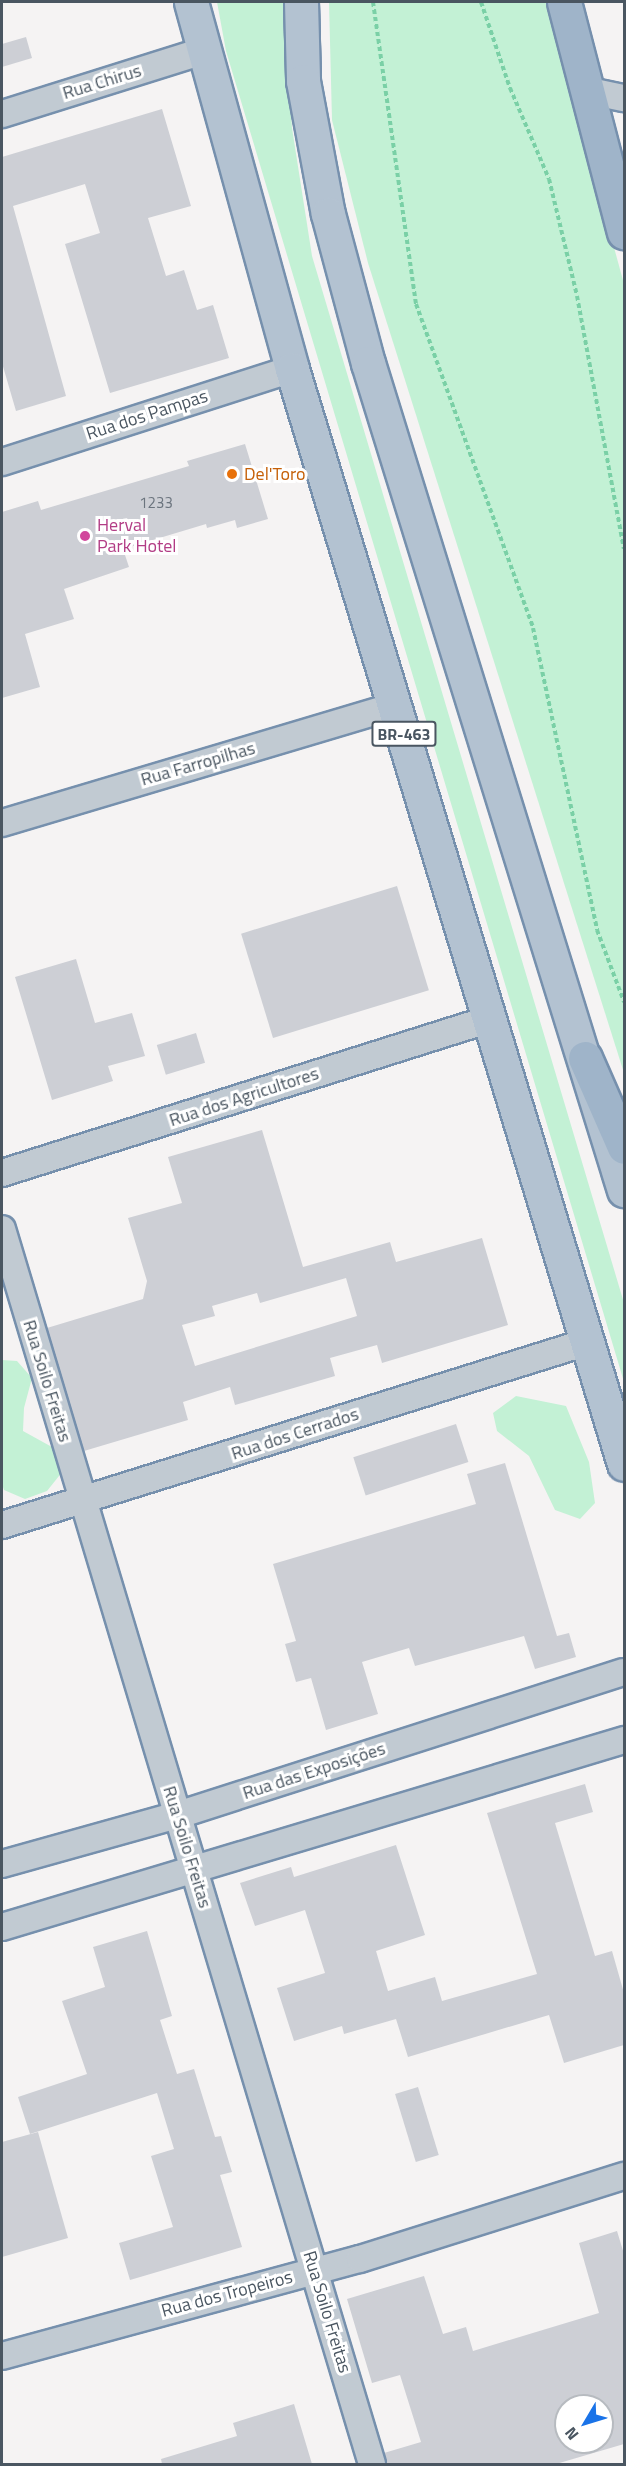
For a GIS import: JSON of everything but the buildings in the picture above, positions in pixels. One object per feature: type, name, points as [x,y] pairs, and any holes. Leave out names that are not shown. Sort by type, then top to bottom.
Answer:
[{"type":"highway","points":[[564,2],[585,90],[624,232]]},
{"type":"highway","points":[[585,1058],[624,1147]]},
{"type":"main road","points":[[301,2],[303,81],[328,214],[369,363],[624,1190]]},
{"type":"main road","name":"BR-463","points":[[193,20],[292,369],[395,706],[487,1020],[624,1464]]},
{"type":"street","name":"Rua Chirus","points":[[2,114],[193,20]]},
{"type":"street","points":[[585,90],[624,99]]},
{"type":"street","name":"Rua dos Pampas","points":[[2,462],[292,369]]},
{"type":"street","name":"Rua Farropilhas","points":[[2,823],[395,706]]},
{"type":"street","name":"Rua dos Agricultores","points":[[2,1173],[487,1020]]},
{"type":"street","name":"Rua Soilo Freitas","points":[[2,1229],[372,2464]]},
{"type":"street","name":"Rua dos Cerrados","points":[[2,1525],[587,1342]]},
{"type":"street","name":"Rua das Exposições","points":[[2,1864],[178,1815],[624,1672]]},
{"type":"street","points":[[2,1927],[624,1740]]},
{"type":"street","name":"Rua dos Tropeiros","points":[[2,2356],[314,2270],[624,2176]]},
{"type":"path","points":[[373,2],[416,304],[533,628],[597,930],[624,1002]]},
{"type":"path","points":[[481,2],[510,88],[549,180],[577,296],[624,549]]},
{"type":"green space","points":[[217,2],[283,2],[292,128],[312,256],[624,1303],[624,1382],[226,51]]},
{"type":"green space","points":[[329,2],[547,2],[624,284],[624,1073],[368,263],[332,120]]},
{"type":"green space","points":[[2,1360],[17,1361],[32,1378],[24,1408],[23,1431],[61,1452],[67,1466],[47,1491],[25,1499],[4,1490],[2,1484]]},
{"type":"green space","points":[[516,1396],[566,1406],[589,1462],[595,1503],[580,1519],[555,1510],[529,1456],[497,1431],[493,1413]]},
{"type":"place","name":"Del'Toro","points":[[232,474]]},
{"type":"place","name":"Herval Park Hotel","points":[[85,536]]}]
